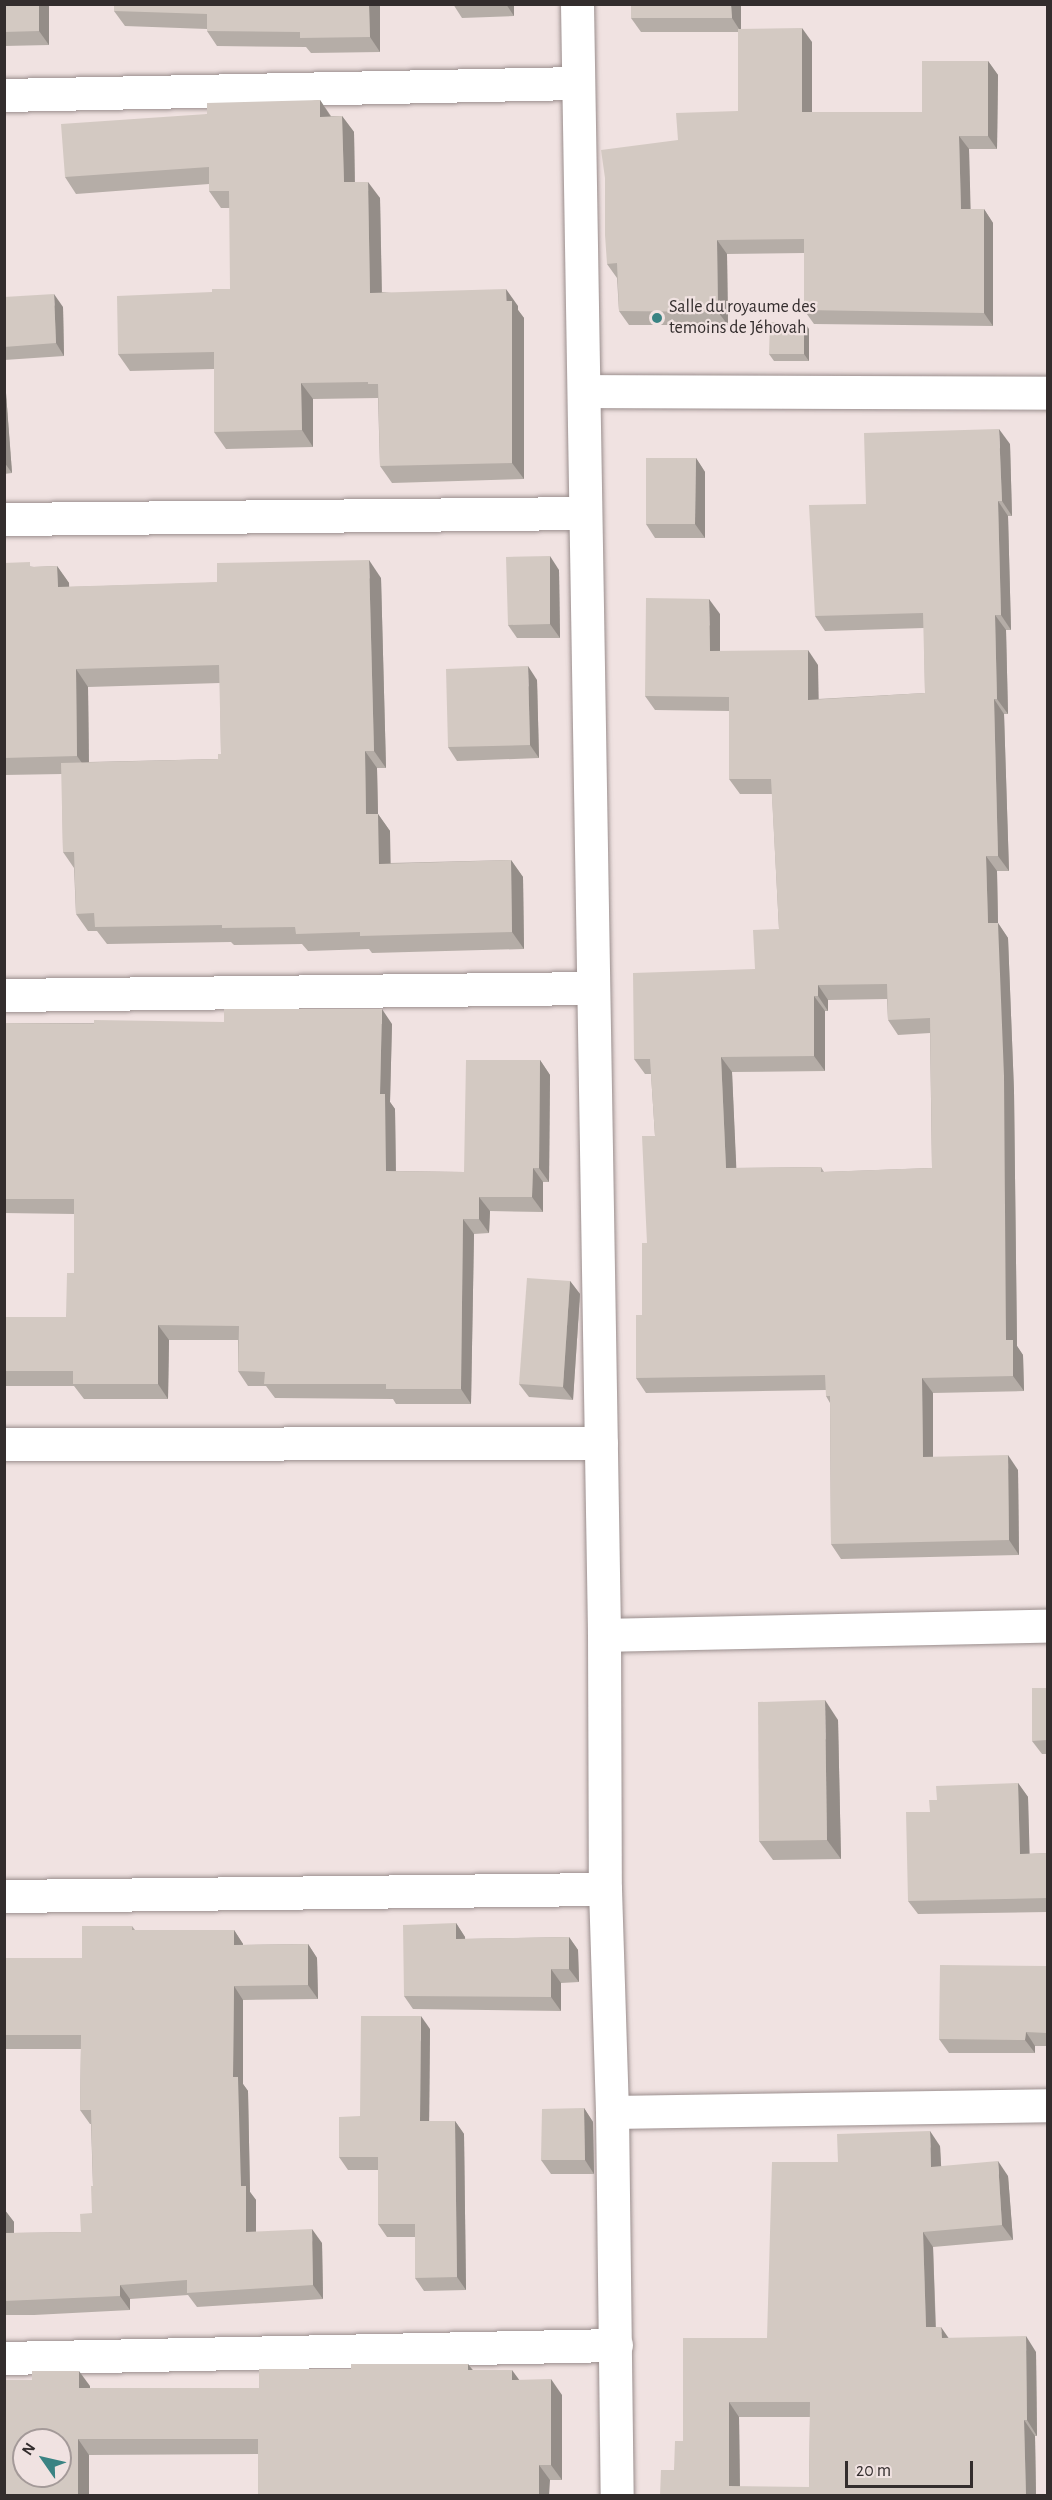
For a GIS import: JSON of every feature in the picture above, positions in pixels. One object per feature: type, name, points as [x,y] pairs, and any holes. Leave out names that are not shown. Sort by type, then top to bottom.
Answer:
[{"type":"street","points":[[577,4],[604,1635],[605,1889],[616,2345],[616,2496]]},
{"type":"street","points":[[4,95],[578,83]]},
{"type":"street","points":[[584,392],[1047,393]]},
{"type":"street","points":[[4,519],[585,513]]},
{"type":"street","points":[[4,995],[593,988]]},
{"type":"street","points":[[4,1444],[600,1443]]},
{"type":"street","points":[[604,1635],[1047,1626]]},
{"type":"street","points":[[4,1896],[605,1889]]},
{"type":"street","points":[[612,2112],[1047,2105]]},
{"type":"street","points":[[4,2358],[616,2345]]},
{"type":"building","points":[[4,4],[39,4],[39,31],[4,32]]},
{"type":"building","points":[[114,4],[369,4],[370,37],[300,38],[300,32],[207,31],[207,14],[114,11]]},
{"type":"building","points":[[631,4],[731,4],[732,18],[631,18]]},
{"type":"building","points":[[802,28],[802,112],[922,112],[922,61],[988,61],[988,136],[959,136],[961,209],[984,209],[984,313],[804,310],[804,239],[717,240],[718,312],[619,311],[617,263],[607,264],[605,178],[601,150],[678,140],[676,113],[738,111],[738,29]]},
{"type":"building","points":[[320,100],[320,117],[342,116],[344,182],[368,182],[370,293],[506,289],[506,301],[512,301],[512,463],[380,466],[378,384],[368,384],[368,382],[301,383],[302,430],[214,432],[214,352],[118,354],[117,296],[212,292],[212,289],[230,289],[229,191],[209,191],[209,167],[65,177],[61,124],[207,114],[207,103]]},
{"type":"building","points":[[54,294],[56,343],[4,347],[4,297]]},
{"type":"building","points":[[770,322],[804,322],[804,354],[769,354]]},
{"type":"building","points":[[999,429],[1002,501],[998,501],[1001,615],[995,615],[997,699],[994,699],[998,856],[986,856],[988,923],[998,923],[1004,1076],[1006,1340],[1013,1340],[1013,1376],[922,1378],[923,1457],[1008,1455],[1009,1540],[831,1544],[830,1396],[826,1396],[825,1375],[636,1378],[636,1315],[642,1315],[642,1243],[647,1243],[642,1136],[655,1136],[650,1059],[634,1059],[633,973],[755,969],[753,930],[779,929],[771,779],[729,779],[729,697],[645,696],[646,598],[709,599],[710,651],[808,650],[808,700],[925,693],[923,613],[815,616],[809,505],[866,504],[864,433]],"holes":[[[887,984],[888,1020],[930,1018],[932,1168],[821,1172],[821,1167],[726,1168],[721,1057],[814,1056],[814,996],[818,996],[818,985]]]},
{"type":"building","points":[[646,458],[696,458],[695,524],[646,524]]},
{"type":"building","points":[[550,556],[550,624],[508,625],[506,557]]},
{"type":"building","points":[[369,560],[374,751],[365,751],[366,814],[378,814],[379,864],[511,860],[512,932],[360,936],[360,932],[296,934],[295,927],[222,928],[222,925],[95,927],[94,913],[76,914],[74,852],[63,852],[61,763],[218,759],[218,754],[221,754],[219,665],[76,669],[77,756],[4,758],[4,563],[30,562],[30,567],[57,566],[58,587],[217,582],[217,563]]},
{"type":"building","points":[[528,666],[530,745],[448,747],[446,669]]},
{"type":"building","points":[[224,1009],[382,1009],[380,1094],[385,1094],[386,1171],[464,1172],[466,1060],[540,1060],[539,1168],[533,1168],[532,1197],[479,1197],[479,1219],[463,1219],[461,1389],[386,1389],[386,1384],[264,1384],[265,1372],[238,1371],[239,1326],[158,1325],[158,1384],[73,1384],[73,1371],[4,1371],[4,1317],[66,1317],[67,1273],[74,1273],[74,1199],[4,1199],[4,1023],[94,1024],[94,1020],[224,1022]]},
{"type":"building","points":[[527,1278],[570,1281],[563,1387],[519,1384]]},
{"type":"building","points":[[1032,1688],[1047,1688],[1047,1740],[1032,1741]]},
{"type":"building","points":[[825,1700],[827,1840],[759,1841],[758,1702]]},
{"type":"building","points":[[1018,1783],[1020,1854],[1047,1853],[1047,1898],[908,1901],[906,1812],[930,1812],[929,1800],[937,1800],[936,1786]]},
{"type":"building","points":[[456,1923],[456,1939],[569,1937],[569,1969],[551,1969],[551,1997],[404,1996],[403,1925]]},
{"type":"building","points":[[82,1926],[132,1926],[132,1930],[234,1930],[234,1945],[308,1944],[308,1985],[234,1986],[233,2077],[238,2077],[241,2186],[246,2186],[246,2232],[312,2229],[313,2285],[187,2293],[187,2280],[120,2285],[120,2296],[4,2301],[4,2233],[81,2232],[80,2214],[92,2213],[91,2186],[93,2186],[91,2110],[80,2110],[81,2035],[4,2035],[4,1958],[82,1958]]},
{"type":"building","points":[[940,1965],[1047,1966],[1047,2033],[1026,2032],[1025,2040],[939,2039]]},
{"type":"building","points":[[361,2016],[421,2016],[420,2121],[455,2121],[457,2277],[415,2278],[415,2224],[378,2224],[378,2157],[339,2157],[339,2117],[360,2116]]},
{"type":"building","points":[[584,2108],[585,2160],[541,2160],[542,2109]]},
{"type":"building","points":[[930,2131],[931,2167],[998,2161],[1002,2225],[923,2232],[926,2327],[941,2327],[942,2338],[1026,2336],[1027,2420],[1024,2420],[1026,2496],[660,2496],[661,2470],[674,2470],[675,2441],[683,2441],[683,2338],[767,2338],[772,2162],[838,2162],[837,2134]],"holes":[[[729,2402],[810,2402],[809,2487],[729,2486]]]},
{"type":"building","points":[[351,2364],[468,2364],[468,2370],[512,2370],[512,2380],[551,2379],[551,2465],[539,2465],[539,2496],[258,2496],[258,2439],[78,2439],[78,2496],[4,2496],[4,2380],[32,2380],[32,2371],[79,2371],[79,2388],[259,2388],[259,2369],[351,2369]]},
{"type":"place","name":"Salle du royaume des temoins de Jéhovah","points":[[657,318]]}]
